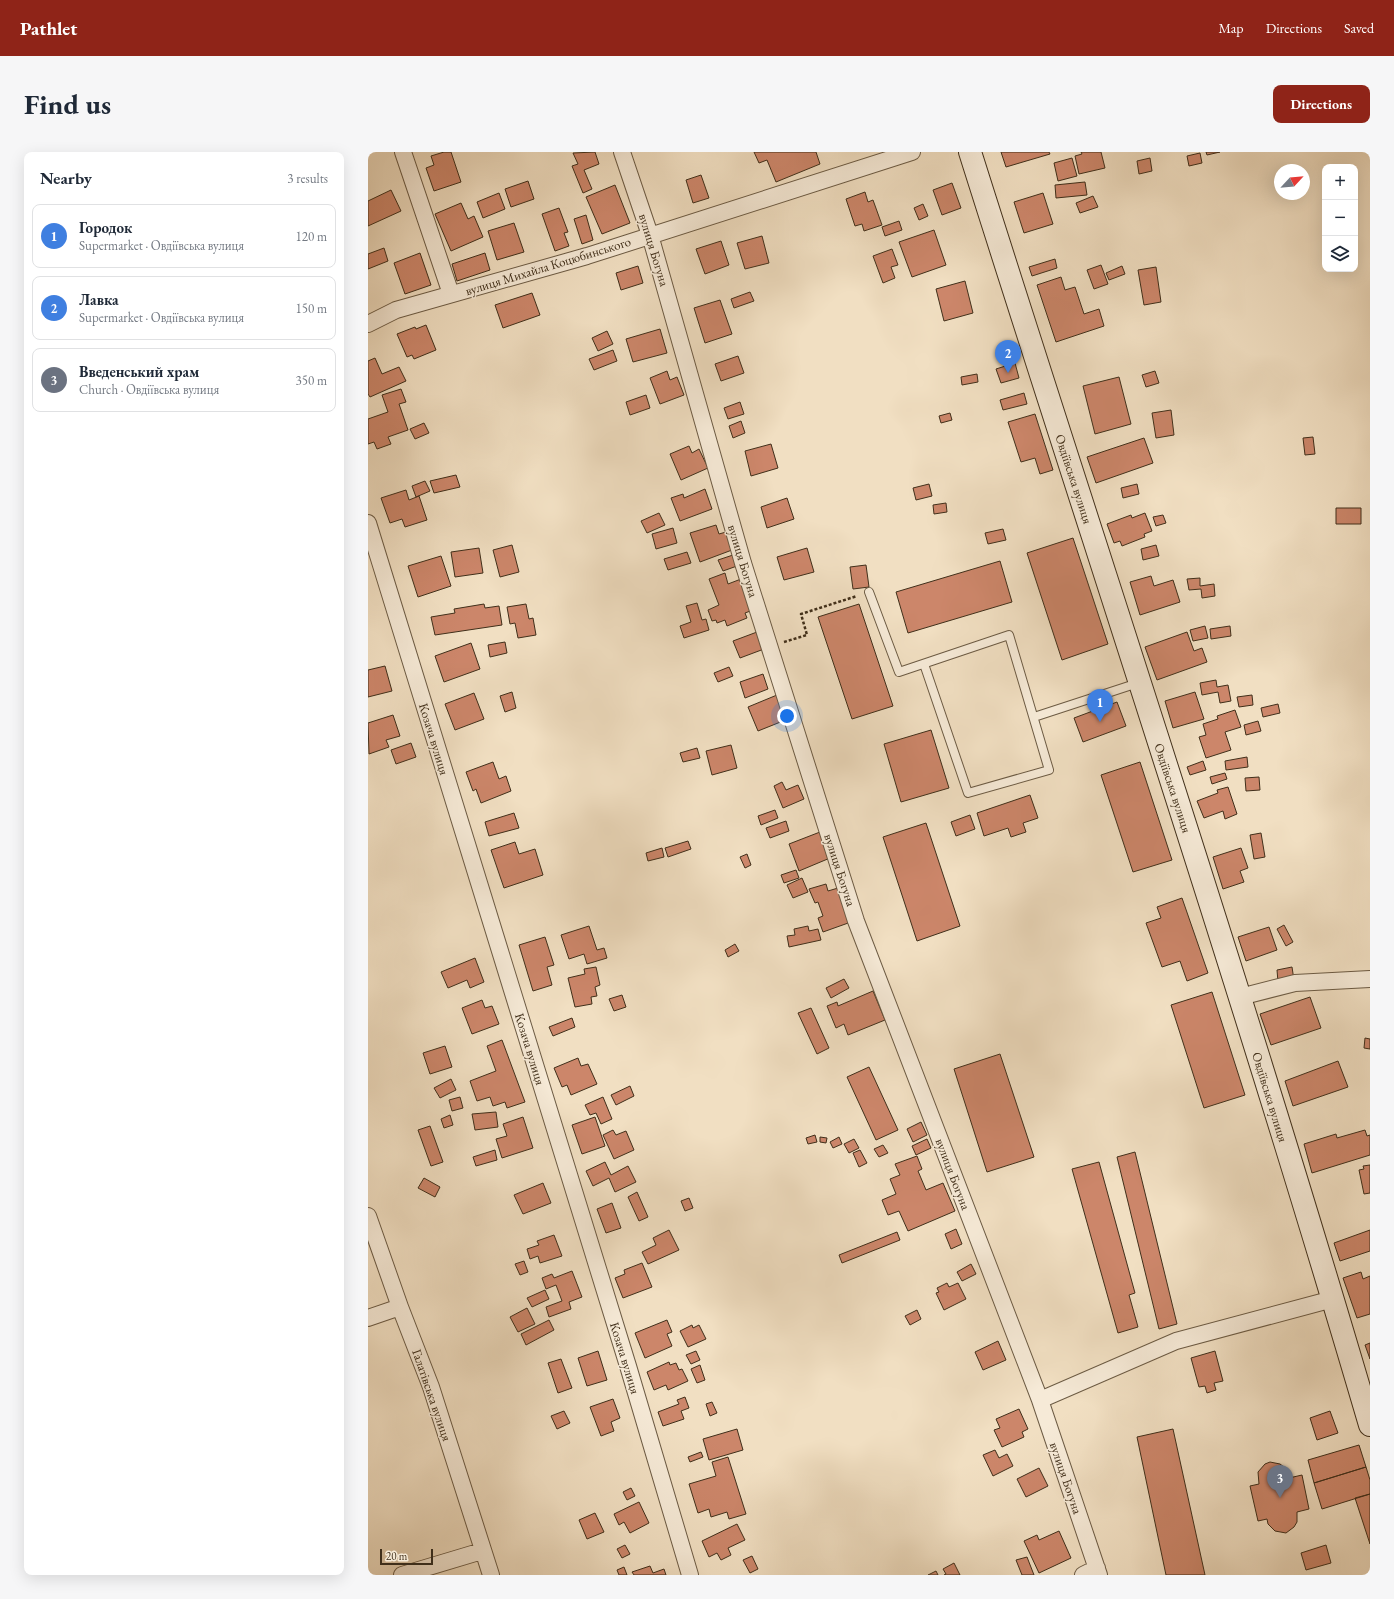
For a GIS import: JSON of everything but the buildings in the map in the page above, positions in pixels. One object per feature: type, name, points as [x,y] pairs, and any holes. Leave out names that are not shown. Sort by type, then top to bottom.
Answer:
[{"type":"main road","name":"Овдіївська вулиця","points":[[970,152],[1240,997],[1333,1299],[1370,1425]]},
{"type":"street","points":[[403,152],[451,294]]},
{"type":"street","name":"вулиця Богуна","points":[[622,152],[650,235],[743,563],[856,922],[1040,1400],[1093,1573]]},
{"type":"street","name":"вулиця Михайла Коцюбинського","points":[[368,324],[396,310],[587,256],[912,152]]},
{"type":"street","name":"Козача вулиця","points":[[368,523],[628,1366],[690,1575]]},
{"type":"street","points":[[1240,997],[1295,983],[1370,979]]},
{"type":"street","name":"Галатівська вулиця","points":[[368,1216],[400,1307],[431,1387],[482,1551],[491,1575]]},
{"type":"street","points":[[1040,1400],[1176,1341],[1333,1299]]},
{"type":"street","points":[[368,1318],[400,1307]]},
{"type":"street","points":[[402,1575],[482,1551]]},
{"type":"lane","points":[[869,592],[899,672],[1009,635],[1049,770],[968,793],[924,664]]},
{"type":"lane","points":[[1034,717],[1139,683]]},
{"type":"path","points":[[769,646],[807,635],[801,614],[869,592]]},
{"type":"place","name":"Лавка","points":[[1008,373]]},
{"type":"place","name":"Городок","points":[[1100,722]]},
{"type":"place","name":"Введенський храм","points":[[1280,1498]]}]
